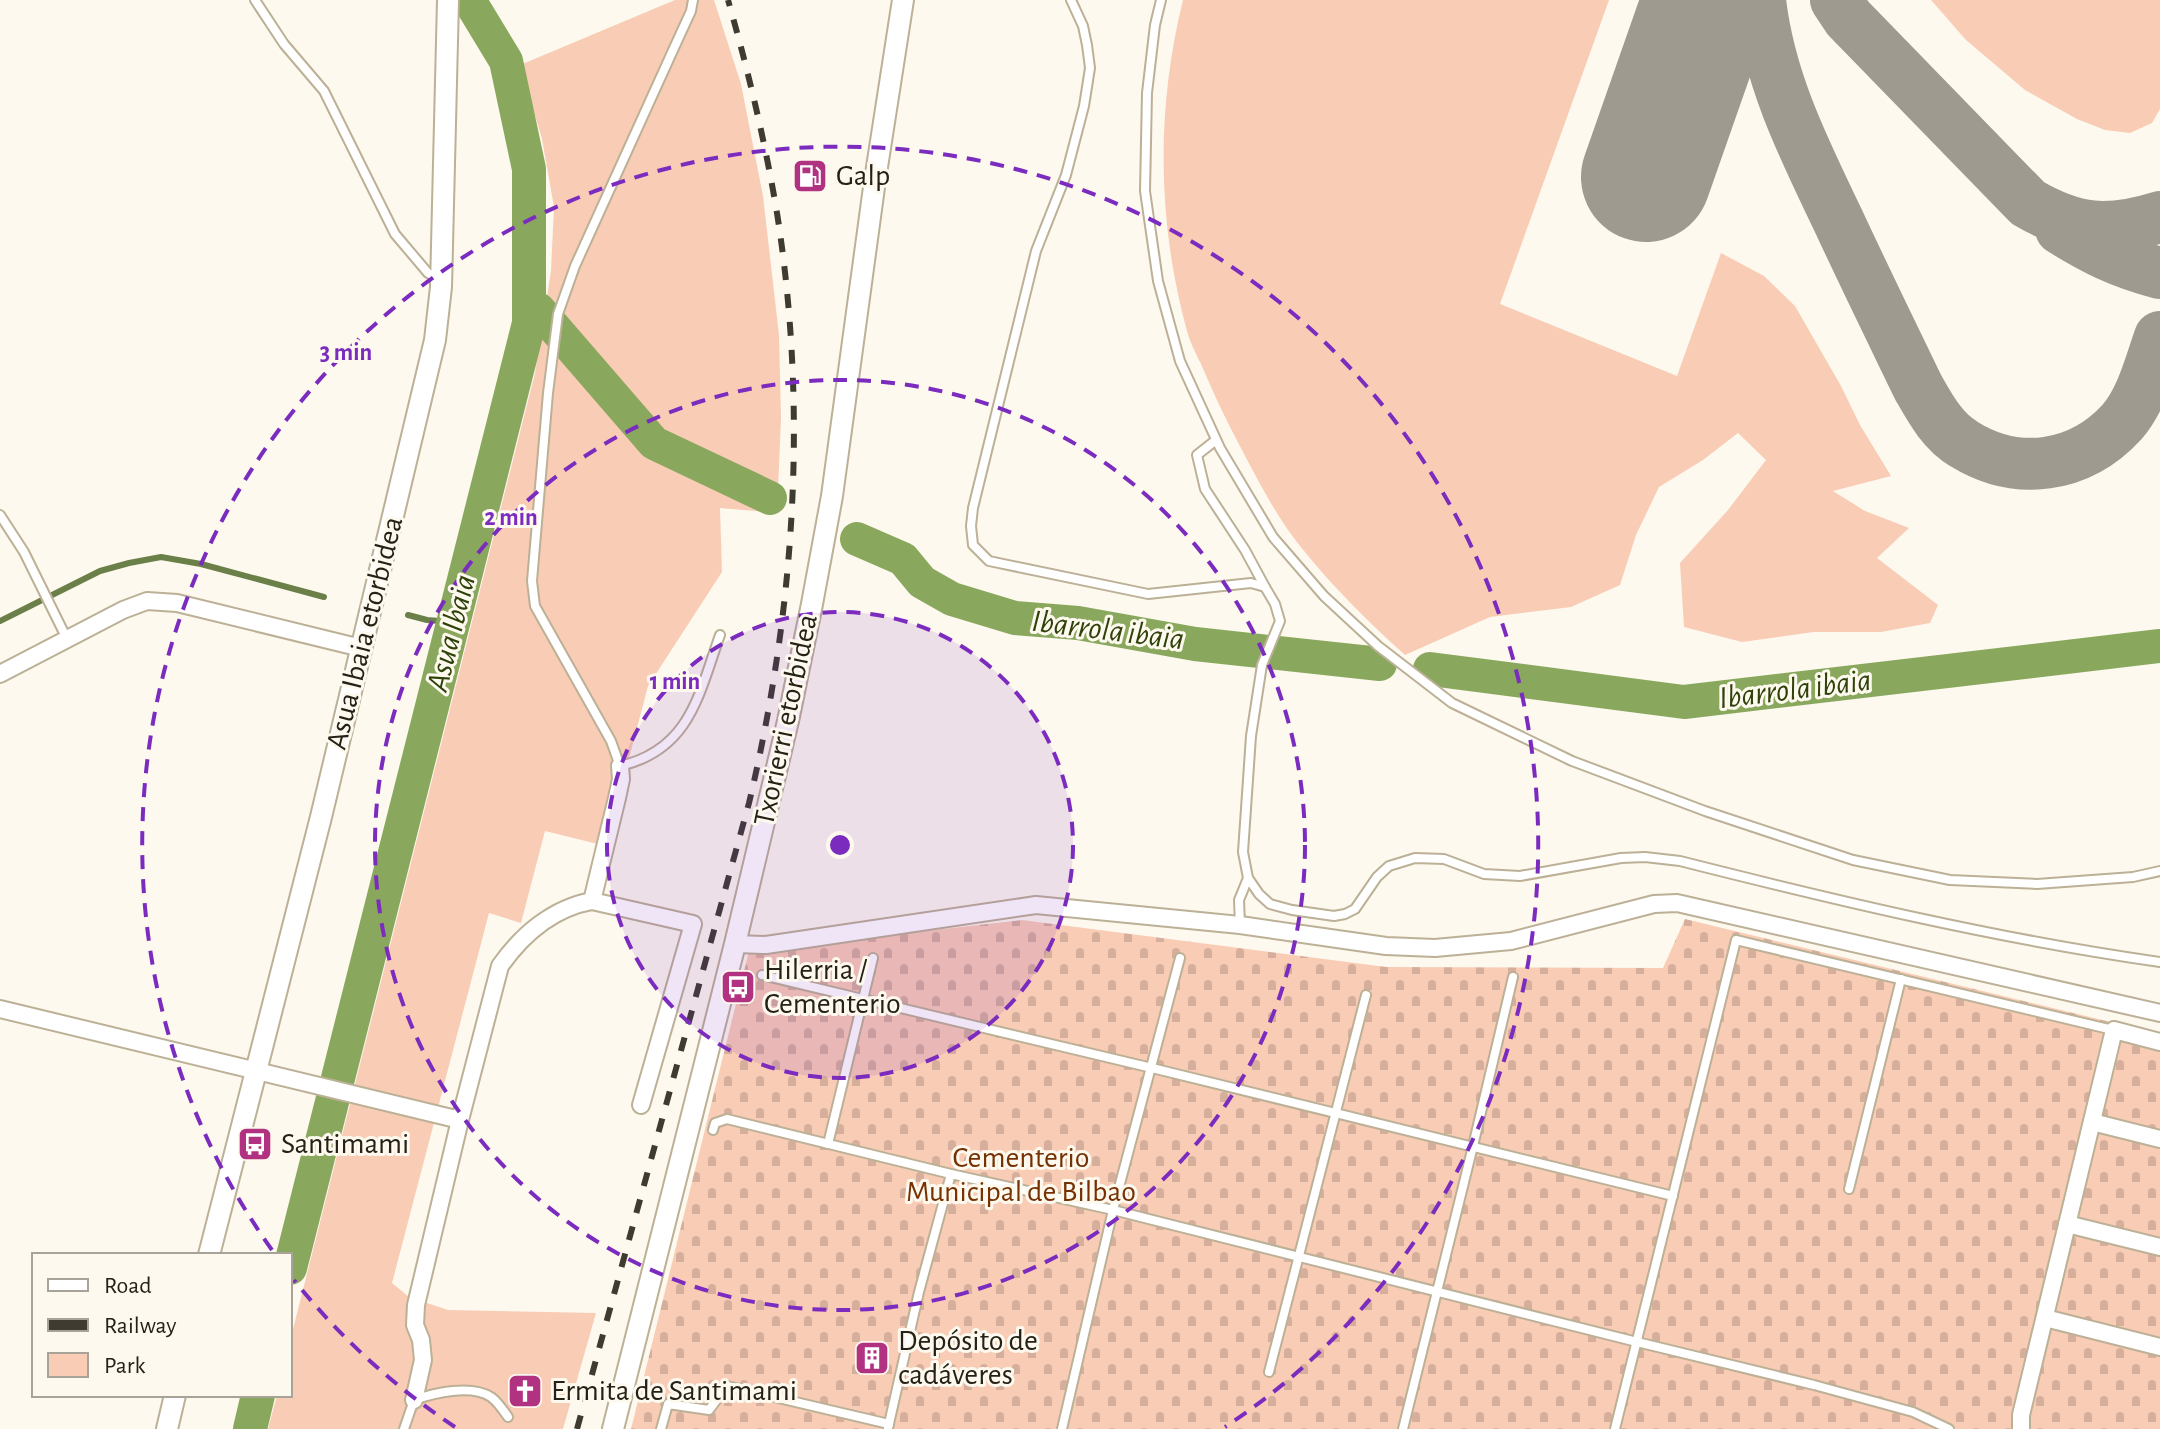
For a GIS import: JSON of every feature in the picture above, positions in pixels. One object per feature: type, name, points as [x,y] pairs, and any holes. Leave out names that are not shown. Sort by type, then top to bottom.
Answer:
[{"type":"street","name":"Asua Ibaia etorbidea","points":[[209,1253],[321,817],[435,340],[441,281],[448,0]]},
{"type":"street","name":"Txorierri etorbidea","points":[[613,1429],[788,721],[832,496],[903,0]]},
{"type":"street","points":[[0,674],[123,610],[147,601],[177,603],[361,648]]},
{"type":"street","points":[[592,901],[621,779],[620,766]]},
{"type":"street","points":[[414,1400],[423,1360],[421,1340],[415,1325],[416,1305],[500,966],[541,923],[576,904],[592,901],[693,924],[641,1105]]},
{"type":"street","points":[[735,944],[766,945],[1036,905],[1240,925],[1386,946],[1435,948],[1511,941],[1654,904],[1677,903],[2160,1013]]},
{"type":"street","points":[[0,1009],[460,1120]]},
{"type":"street","points":[[2021,1429],[2021,1415],[2114,1030],[2160,1042]]},
{"type":"street","points":[[2092,1122],[2160,1139]]},
{"type":"street","points":[[2067,1224],[2160,1247]]},
{"type":"street","points":[[2045,1318],[2160,1347]]},
{"type":"street","points":[[167,1429],[175,1397]]},
{"type":"lane","points":[[255,0],[284,44],[324,91],[395,234],[428,273],[441,281]]},
{"type":"lane","points":[[693,0],[691,11],[575,266],[558,314],[532,581],[535,606],[611,741],[620,766],[641,761],[670,743],[685,725],[720,635]]},
{"type":"lane","points":[[1071,0],[1083,26],[1089,57],[1084,106],[1066,175],[1032,266],[973,508],[973,545],[989,561],[1148,594],[1251,583],[1265,587]]},
{"type":"lane","points":[[1161,0],[1147,93],[1145,191],[1158,281],[1180,361],[1216,440],[1273,537],[1324,596],[1378,646],[1452,703],[1572,761],[1705,811],[1853,860],[1950,880],[2037,884],[2133,877],[2160,871]]},
{"type":"lane","points":[[1216,440],[1197,455],[1205,489],[1245,550],[1275,604],[1280,621],[1262,665],[1251,736],[1243,852],[1248,878],[1270,904],[1334,916],[1355,909],[1377,877],[1389,866],[1415,858],[1444,859],[1484,874],[1520,876],[1621,858],[1645,857],[1680,861],[1997,934],[2160,962]]},
{"type":"lane","points":[[0,515],[24,552],[67,639]]},
{"type":"lane","points":[[1240,925],[1239,900],[1248,878]]},
{"type":"lane","points":[[1615,1429],[1736,940],[2114,1030]]},
{"type":"lane","points":[[828,1144],[873,958]]},
{"type":"lane","points":[[1062,1429],[1113,1210],[1180,958]]},
{"type":"lane","points":[[762,975],[1673,1196]]},
{"type":"lane","points":[[1403,1429],[1513,977]]},
{"type":"lane","points":[[1849,1189],[1901,979]]},
{"type":"lane","points":[[1269,1372],[1366,995]]},
{"type":"lane","points":[[713,1130],[715,1123],[727,1119],[1113,1210],[1814,1385],[1913,1412],[1949,1429]]},
{"type":"lane","points":[[661,1429],[668,1404],[709,1410],[727,1386],[889,1426],[919,1292],[951,1174]]},
{"type":"lane","points":[[404,1429],[414,1400],[455,1391],[490,1396],[508,1417]]},
{"type":"green space","points":[[675,0],[714,0],[741,84],[763,196],[779,335],[781,418],[777,513],[720,508],[722,572],[648,686],[606,846],[545,831],[521,923],[489,913],[392,1283],[409,1297],[448,1310],[596,1313],[563,1429],[268,1429],[276,1397],[292,1397],[292,1333],[535,373],[551,271],[554,207],[542,139],[520,65]]},
{"type":"green space","points":[[1183,0],[1609,0],[1500,304],[1677,376],[1721,253],[1764,276],[1795,306],[1891,476],[1833,491],[1865,511],[1909,528],[1877,558],[1938,605],[1930,623],[1881,632],[1814,632],[1742,642],[1684,627],[1680,563],[1728,510],[1766,460],[1738,433],[1703,460],[1659,487],[1636,535],[1620,585],[1571,607],[1490,617],[1405,655],[1337,589],[1280,518],[1229,425],[1188,335],[1170,249],[1164,166],[1168,82]]},
{"type":"green space","points":[[1931,0],[2160,0],[2160,109],[2152,123],[2130,133],[2105,130],[2077,119],[2025,90],[1966,40]]},
{"type":"green space","name":"Cementerio Municipal de Bilbao","points":[[1685,919],[2160,1034],[2160,1429],[631,1429],[749,951],[1022,920],[1386,967],[1663,968]]},
{"type":"waterway","name":"Asua Ibaia","points":[[292,1260],[529,323],[529,169],[506,61],[469,0]]},
{"type":"waterway","name":"Ibarrola ibaia","points":[[530,304],[539,310],[654,443],[770,498]]},
{"type":"waterway","name":"Ibarrola ibaia","points":[[857,539],[903,559],[922,582],[952,599],[1015,618],[1078,623],[1195,644],[1380,664]]},
{"type":"waterway","points":[[0,621],[100,571],[161,557],[201,564],[324,597]]},
{"type":"waterway","points":[[408,615],[452,622]]},
{"type":"waterway","name":"Ibarrola ibaia","points":[[1430,669],[1684,702],[2160,646]]},
{"type":"waterway","name":"Asua Ibaia","points":[[250,1429],[258,1397]]},
{"type":"taxiway","points":[[1760,0],[1771,58],[1801,140],[1918,387],[1937,418],[1956,439],[1984,454],[2026,464],[2068,458],[2087,449],[2105,438],[2129,413],[2145,381],[2160,337]]},
{"type":"taxiway","points":[[1836,0],[1848,18],[2028,203],[2062,219],[2092,226],[2124,226],[2160,217]]},
{"type":"taxiway","points":[[2061,229],[2109,255],[2160,273]]},
{"type":"runway","points":[[1646,177],[1708,0]]},
{"type":"railway","points":[[577,1429],[749,803],[765,730],[786,583],[794,435],[787,287],[767,159],[728,0]]},
{"type":"place","name":"Galp","points":[[810,176]]},
{"type":"place","name":"Hilerria / Cementerio","points":[[738,987]]},
{"type":"place","name":"Santimami","points":[[255,1144]]},
{"type":"place","name":"Depósito de cadáveres","points":[[872,1358]]},
{"type":"place","name":"Ermita de Santimami","points":[[525,1391]]}]
